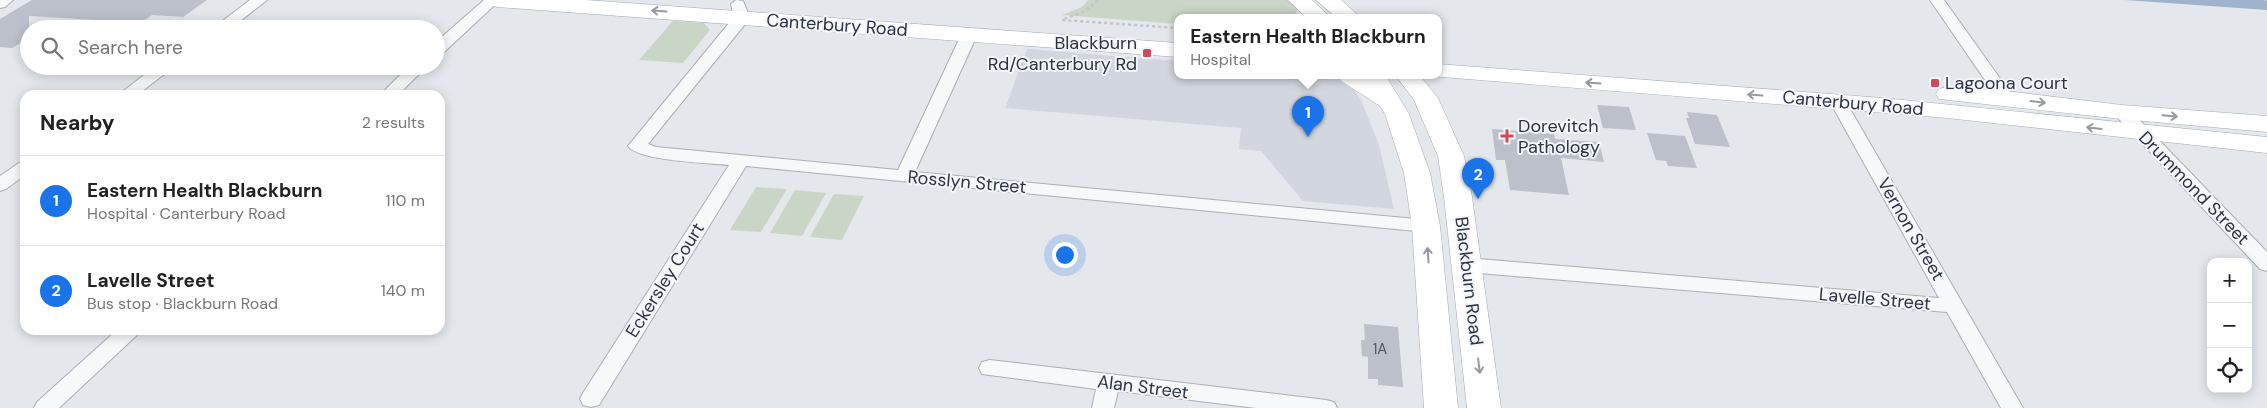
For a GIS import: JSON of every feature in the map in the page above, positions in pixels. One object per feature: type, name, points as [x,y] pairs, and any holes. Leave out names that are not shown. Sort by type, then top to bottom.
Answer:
[{"type":"main road","name":"Canterbury Road","points":[[497,0],[1174,35]]},
{"type":"main road","name":"Canterbury Road","points":[[676,0],[734,13],[969,35],[1174,50]]},
{"type":"main road","points":[[1327,0],[1345,14]]},
{"type":"main road","name":"Canterbury Road","points":[[1442,53],[2006,98],[2122,112],[2267,124]]},
{"type":"main road","name":"Canterbury Road","points":[[1442,71],[1948,111],[2142,134],[2267,145]]},
{"type":"main road","points":[[1426,98],[1442,86],[1457,80],[1504,76]]},
{"type":"main road","points":[[1354,79],[1372,89],[1397,114]]},
{"type":"main road","name":"Blackburn Road","points":[[1376,79],[1397,114],[1417,173],[1426,226],[1441,408]]},
{"type":"main road","name":"Blackburn Road","points":[[1410,79],[1426,98],[1451,156],[1467,265],[1484,408]]},
{"type":"street","points":[[0,4],[6,0]]},
{"type":"street","points":[[232,20],[260,0]]},
{"type":"street","points":[[445,43],[492,0]]},
{"type":"street","points":[[1937,0],[2006,98]]},
{"type":"street","name":"Rosslyn Street","points":[[734,13],[717,46],[637,146],[653,152],[740,161],[1426,226]]},
{"type":"street","points":[[904,176],[969,35]]},
{"type":"street","points":[[133,90],[154,75]]},
{"type":"street","points":[[393,90],[409,75]]},
{"type":"street","name":"Vernon Street","points":[[1838,102],[2012,408]]},
{"type":"street","name":"Drummond Street","points":[[2122,112],[2267,264]]},
{"type":"street","name":"Eckersley Court","points":[[591,399],[740,161]]},
{"type":"street","points":[[0,185],[20,171]]},
{"type":"street","name":"Lavelle Street","points":[[1467,265],[1955,306]]},
{"type":"street","points":[[45,408],[125,335]]},
{"type":"street","name":"Alan Street","points":[[990,368],[1326,408]]},
{"type":"street","points":[[1103,408],[1108,383]]},
{"type":"path","points":[[1098,0],[1085,11],[1062,20],[1174,28]]},
{"type":"shaded area","points":[[1027,49],[1174,61],[1174,79],[1337,79],[1354,90],[1361,100],[1379,145],[1394,209],[1303,201],[1261,151],[1239,149],[1241,128],[1005,108]]},
{"type":"green space","points":[[1088,0],[1290,0],[1297,10],[1296,14],[1174,14],[1174,24],[1062,15],[1082,7]]},
{"type":"green space","points":[[673,21],[704,23],[710,30],[683,63],[639,60]]},
{"type":"green space","points":[[756,187],[787,189],[761,232],[730,230]]},
{"type":"green space","points":[[795,190],[826,193],[802,236],[770,233]]},
{"type":"green space","points":[[834,194],[864,196],[842,240],[810,237]]},
{"type":"water","points":[[2125,0],[2267,0],[2267,10]]},
{"type":"building","points":[[32,0],[207,0],[183,17],[152,15],[145,20],[96,20],[29,16],[29,20],[20,20],[20,43],[12,48],[0,47],[0,19]]},
{"type":"building","points":[[1597,105],[1629,107],[1636,130],[1603,128]]},
{"type":"building","points":[[1687,112],[1717,115],[1730,147],[1695,144],[1686,118],[1689,118]]},
{"type":"building","points":[[1492,129],[1554,134],[1555,139],[1599,142],[1604,162],[1561,158],[1569,195],[1510,190],[1505,160],[1496,160]]},
{"type":"building","points":[[1647,133],[1685,136],[1697,168],[1668,166],[1666,161],[1656,160]]},
{"type":"building","points":[[1364,324],[1398,327],[1403,387],[1378,385],[1378,379],[1368,379],[1368,357],[1362,356],[1361,340],[1365,340]]},
{"type":"place","name":"Blackburn Rd/Canterbury Rd","points":[[1147,53]]},
{"type":"place","name":"Lagoona Court","points":[[1935,83]]},
{"type":"place","name":"Dorevitch Pathology","points":[[1507,136]]},
{"type":"place","name":"Eastern Health Blackburn","points":[[1308,137]]},
{"type":"place","name":"Lavelle Street","points":[[1478,199]]}]
